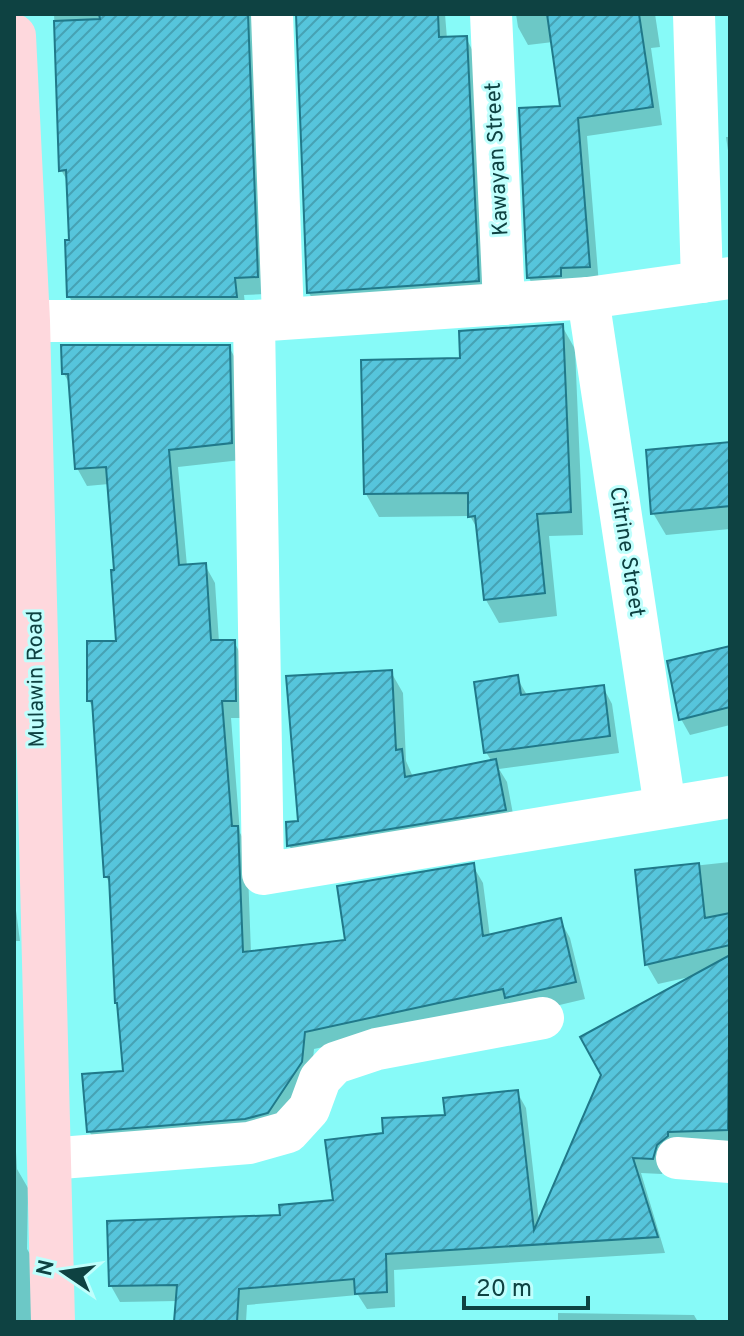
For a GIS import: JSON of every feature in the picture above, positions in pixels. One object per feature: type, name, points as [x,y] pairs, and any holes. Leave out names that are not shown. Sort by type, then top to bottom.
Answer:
[{"type":"main road","name":"Mulawin Road","points":[[14,36],[53,1322]]},
{"type":"street","points":[[272,14],[263,874],[730,797]]},
{"type":"street","name":"Kawayan Street","points":[[491,14],[504,304]]},
{"type":"street","points":[[21,321],[269,319],[588,298],[716,280],[694,14]]},
{"type":"street","name":"Citrine Street","points":[[588,298],[665,807]]},
{"type":"street","points":[[48,1159],[249,1143],[288,1132],[309,1109],[320,1079],[335,1063],[377,1049],[543,1018]]},
{"type":"street","points":[[677,1158],[730,1162]]},
{"type":"building","points":[[99,14],[248,14],[258,277],[235,278],[237,297],[67,297],[65,240],[69,240],[66,170],[59,171],[54,21],[100,19]]},
{"type":"building","points":[[296,14],[438,14],[439,37],[467,36],[479,281],[307,293]]},
{"type":"building","points":[[547,14],[639,14],[653,107],[578,118],[590,267],[561,268],[561,276],[527,278],[519,108],[560,106]]},
{"type":"building","points":[[563,324],[571,512],[537,514],[545,593],[484,600],[475,516],[468,517],[468,493],[364,494],[361,360],[460,358],[459,331]]},
{"type":"building","points":[[61,345],[230,345],[232,443],[169,450],[179,565],[206,563],[211,640],[235,640],[236,701],[222,701],[232,826],[238,826],[243,952],[345,940],[337,886],[474,863],[483,936],[561,918],[576,982],[505,998],[503,989],[305,1032],[302,1062],[268,1113],[245,1119],[87,1132],[82,1074],[123,1071],[115,1003],[109,877],[104,877],[92,701],[87,701],[87,641],[116,641],[111,570],[114,570],[106,467],[75,469],[68,374],[62,374]]},
{"type":"building","points":[[730,442],[730,506],[651,514],[646,450]]},
{"type":"building","points":[[730,646],[730,707],[679,720],[667,661]]},
{"type":"building","points":[[392,670],[396,750],[402,749],[405,777],[496,759],[506,810],[287,846],[286,822],[298,821],[286,676]]},
{"type":"building","points":[[518,675],[521,695],[604,685],[610,736],[484,753],[474,682]]},
{"type":"building","points":[[699,863],[705,918],[730,913],[730,945],[645,965],[635,870]]},
{"type":"building","points":[[730,955],[728,1130],[668,1132],[668,1136],[657,1145],[653,1159],[633,1158],[658,1237],[386,1254],[387,1292],[355,1294],[354,1279],[239,1289],[237,1322],[174,1322],[177,1285],[109,1286],[107,1221],[280,1215],[279,1205],[333,1200],[325,1140],[383,1133],[382,1118],[445,1115],[443,1098],[518,1090],[534,1230],[601,1075],[580,1037]]}]
